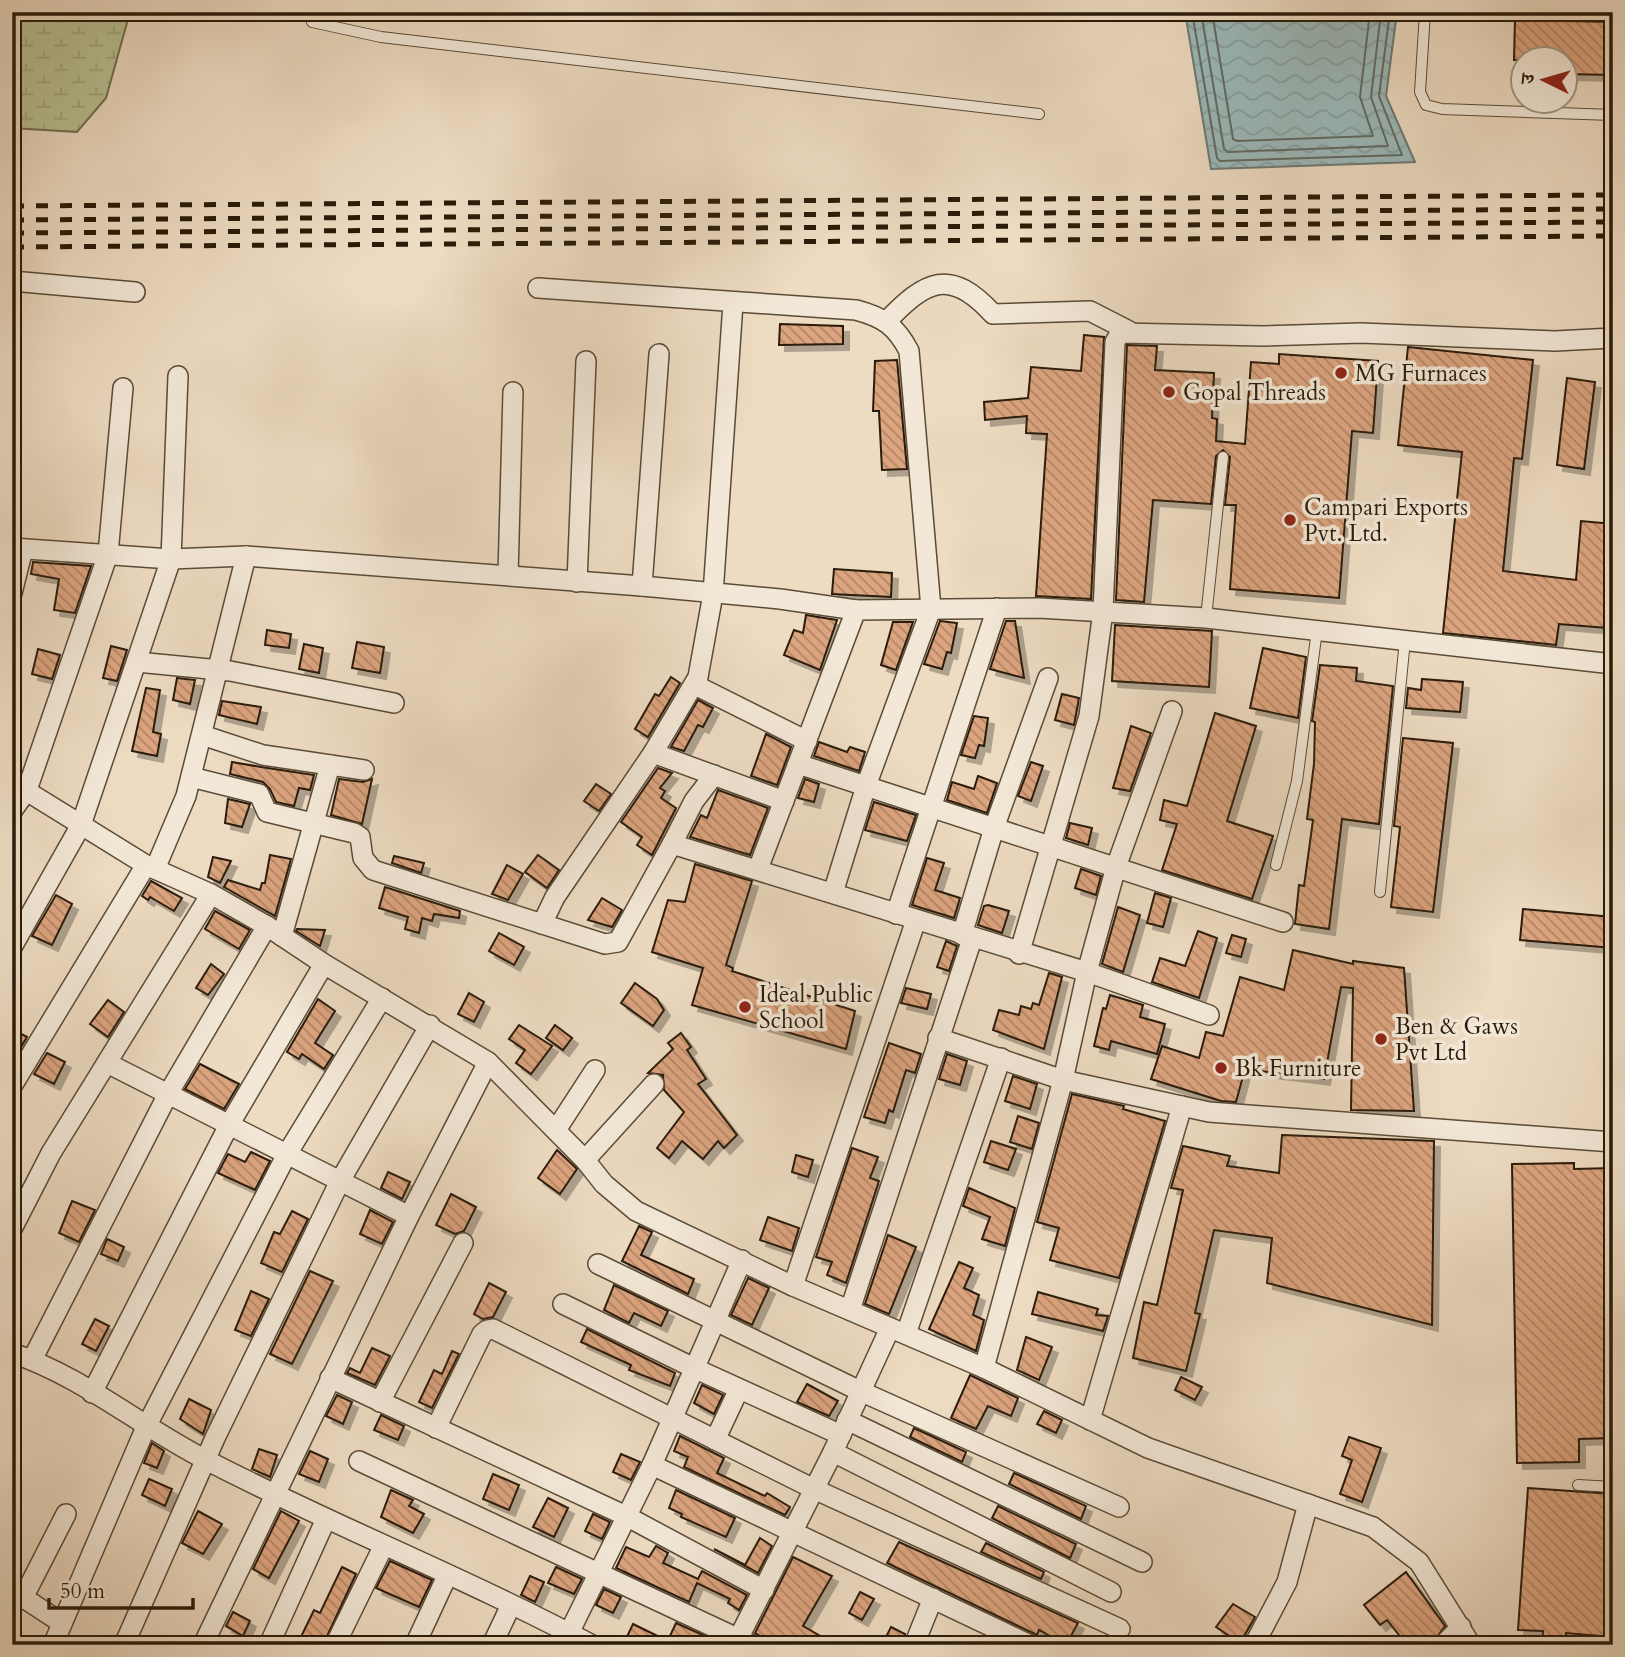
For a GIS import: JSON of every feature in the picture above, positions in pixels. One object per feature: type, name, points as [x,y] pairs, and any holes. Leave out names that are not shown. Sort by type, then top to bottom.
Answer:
[{"type":"street","points":[[12,281],[135,292]]},
{"type":"street","points":[[886,321],[922,289],[946,284],[973,292],[993,314],[1090,311],[1129,331]]},
{"type":"street","points":[[538,288],[856,310],[886,321],[901,335],[909,351],[931,609],[866,786],[833,893]]},
{"type":"street","points":[[542,924],[565,881],[695,685],[713,594],[733,303]]},
{"type":"street","points":[[1019,954],[1089,716],[1103,611],[1115,342],[1120,333],[1129,331],[1263,336],[1360,333],[1555,341],[1613,338]]},
{"type":"street","points":[[642,586],[659,354]]},
{"type":"street","points":[[577,582],[586,361]]},
{"type":"street","points":[[12,947],[81,825],[171,559],[178,376]]},
{"type":"street","points":[[12,811],[108,554],[123,388]]},
{"type":"street","points":[[508,575],[513,392]]},
{"type":"street","points":[[12,593],[18,548],[171,559],[246,556],[780,598],[856,610],[997,608],[1206,618],[1613,664]]},
{"type":"street","points":[[12,1086],[151,867],[186,796],[246,556]]},
{"type":"street","points":[[895,914],[933,808],[997,608]]},
{"type":"street","points":[[758,869],[856,610]]},
{"type":"street","points":[[136,662],[217,669],[394,703]]},
{"type":"street","points":[[850,1310],[938,1038],[994,828],[1048,678]]},
{"type":"street","points":[[695,685],[807,741]]},
{"type":"street","points":[[984,1368],[1063,1080],[1087,972],[1116,867],[1172,711]]},
{"type":"street","points":[[202,735],[263,754],[364,770]]},
{"type":"street","points":[[653,752],[784,801]]},
{"type":"street","points":[[798,764],[1283,922]]},
{"type":"street","points":[[32,1360],[168,1094],[275,931],[313,823],[330,765]]},
{"type":"street","points":[[191,777],[259,794],[267,812],[360,837],[363,858],[373,870],[604,944],[618,942],[694,802],[714,775]]},
{"type":"street","points":[[20,786],[151,867],[211,894],[275,931],[324,964],[488,1062],[585,1160],[604,1184],[636,1211],[793,1286],[984,1368],[1148,1448],[1373,1527],[1401,1545],[1419,1562],[1471,1645]]},
{"type":"street","points":[[672,844],[758,869],[1019,954],[1087,972],[1209,1015]]},
{"type":"street","points":[[12,1229],[51,1153],[211,894]]},
{"type":"street","points":[[793,1286],[916,920]]},
{"type":"street","points":[[92,1393],[229,1125],[324,964]]},
{"type":"street","points":[[53,1645],[146,1427],[287,1154],[382,998]]},
{"type":"street","points":[[124,1645],[205,1460],[341,1181],[430,1026]]},
{"type":"street","points":[[938,1038],[1063,1080],[1209,1112],[1613,1142]]},
{"type":"street","points":[[359,1461],[742,1642],[764,1590],[860,1391],[898,1331],[1001,1058]]},
{"type":"street","points":[[203,1645],[273,1494],[409,1216],[488,1062]]},
{"type":"street","points":[[107,1063],[409,1216]]},
{"type":"street","points":[[556,1130],[595,1070]]},
{"type":"street","points":[[585,1160],[654,1084]]},
{"type":"street","points":[[1090,1420],[1182,1106]]},
{"type":"street","points":[[380,1402],[463,1243]]},
{"type":"street","points":[[569,1633],[652,1465],[718,1322],[742,1261]]},
{"type":"street","points":[[598,1264],[860,1391],[1119,1507]]},
{"type":"street","points":[[563,1304],[696,1369],[841,1435],[1142,1562]]},
{"type":"street","points":[[436,1428],[487,1330],[493,1329],[814,1489],[1120,1629]]},
{"type":"street","points":[[12,1353],[32,1360],[92,1393],[205,1460],[592,1645]]},
{"type":"street","points":[[330,1378],[626,1516],[764,1590]]},
{"type":"street","points":[[715,1440],[739,1389]]},
{"type":"street","points":[[841,1435],[1111,1592]]},
{"type":"street","points":[[652,1465],[933,1598],[994,1637],[1030,1645]]},
{"type":"street","points":[[1254,1645],[1287,1582],[1308,1504]]},
{"type":"street","points":[[62,1623],[18,1594],[66,1514]]},
{"type":"street","points":[[269,1645],[326,1519]]},
{"type":"street","points":[[335,1645],[383,1547]]},
{"type":"street","points":[[415,1645],[447,1576]]},
{"type":"street","points":[[914,1645],[933,1598]]},
{"type":"street","points":[[492,1645],[511,1605]]},
{"type":"street","points":[[1443,1645],[1461,1627]]},
{"type":"lane","points":[[316,12],[312,22],[381,37],[1040,114]]},
{"type":"lane","points":[[1425,12],[1420,92],[1426,105],[1442,109],[1613,115]]},
{"type":"lane","points":[[1206,618],[1223,457]]},
{"type":"lane","points":[[1276,865],[1297,781],[1317,630]]},
{"type":"lane","points":[[1380,892],[1405,640]]},
{"type":"lane","points":[[1578,1485],[1613,1488]]},
{"type":"green space","points":[[12,12],[130,12],[106,98],[77,132],[12,128]]},
{"type":"water","points":[[1185,12],[1397,12],[1386,96],[1415,162],[1211,169]]},
{"type":"building","points":[[1515,20],[1613,22],[1613,75],[1580,74],[1580,46],[1514,46]]},
{"type":"building","points":[[780,324],[843,326],[843,344],[779,345]]},
{"type":"building","points":[[1084,335],[1104,337],[1091,599],[1036,596],[1047,434],[1026,433],[1027,416],[985,420],[984,402],[1028,398],[1031,367],[1081,371]]},
{"type":"building","points":[[1127,345],[1157,346],[1155,370],[1214,373],[1212,418],[1217,419],[1216,441],[1245,444],[1251,362],[1279,364],[1279,354],[1378,361],[1373,433],[1352,431],[1339,598],[1230,589],[1236,505],[1225,505],[1230,457],[1223,450],[1216,456],[1211,504],[1153,500],[1144,602],[1116,600]]},
{"type":"building","points":[[1408,347],[1533,360],[1522,459],[1514,458],[1503,571],[1576,580],[1581,521],[1613,524],[1607,628],[1559,624],[1556,645],[1443,633],[1462,452],[1398,445]]},
{"type":"building","points":[[897,360],[907,469],[882,470],[879,411],[873,411],[875,361]]},
{"type":"building","points":[[1567,378],[1595,382],[1584,469],[1557,465]]},
{"type":"building","points":[[33,562],[91,566],[75,613],[54,610],[59,579],[31,574]]},
{"type":"building","points":[[834,569],[892,573],[891,597],[832,594]]},
{"type":"building","points":[[806,615],[837,620],[820,670],[784,655],[794,630],[803,633]]},
{"type":"building","points":[[940,621],[957,623],[951,653],[947,652],[942,669],[924,664]]},
{"type":"building","points":[[1006,621],[1015,621],[1024,678],[990,669]]},
{"type":"building","points":[[893,622],[913,622],[896,670],[881,665]]},
{"type":"building","points":[[1115,625],[1212,631],[1209,687],[1112,681]]},
{"type":"building","points":[[267,630],[291,634],[289,648],[265,645]]},
{"type":"building","points":[[357,642],[384,647],[380,673],[352,668]]},
{"type":"building","points":[[304,644],[323,648],[319,673],[299,669]]},
{"type":"building","points":[[111,646],[127,650],[117,681],[103,678]]},
{"type":"building","points":[[1263,648],[1306,657],[1298,718],[1250,708]]},
{"type":"building","points":[[38,649],[60,655],[52,679],[32,674]]},
{"type":"building","points":[[1320,665],[1357,668],[1356,681],[1393,686],[1379,824],[1342,819],[1329,929],[1295,924],[1299,885],[1304,886],[1313,820],[1307,819],[1314,764],[1315,722],[1312,721]]},
{"type":"building","points":[[671,677],[680,683],[648,737],[635,729],[655,694],[659,696]]},
{"type":"building","points":[[177,678],[195,680],[190,704],[173,700]]},
{"type":"building","points":[[1422,679],[1463,682],[1460,712],[1406,708],[1408,688],[1421,690]]},
{"type":"building","points":[[146,688],[160,690],[153,732],[161,734],[157,756],[132,751]]},
{"type":"building","points":[[1062,694],[1079,698],[1074,725],[1055,720]]},
{"type":"building","points":[[698,700],[713,708],[703,727],[698,725],[684,751],[671,747]]},
{"type":"building","points":[[222,701],[261,707],[257,724],[219,715]]},
{"type":"building","points":[[1215,713],[1256,726],[1227,821],[1273,836],[1252,899],[1162,870],[1177,824],[1160,820],[1164,800],[1187,806]]},
{"type":"building","points":[[974,716],[988,718],[984,746],[979,745],[975,758],[961,755]]},
{"type":"building","points":[[1131,726],[1151,733],[1130,791],[1113,788]]},
{"type":"building","points":[[766,734],[791,747],[777,785],[751,776]]},
{"type":"building","points":[[1403,738],[1453,743],[1433,912],[1391,907],[1400,827],[1394,826]]},
{"type":"building","points":[[819,742],[847,752],[850,747],[865,752],[859,771],[814,756]]},
{"type":"building","points":[[232,762],[314,775],[310,790],[299,788],[294,806],[276,802],[263,782],[230,774]]},
{"type":"building","points":[[1031,762],[1043,766],[1031,801],[1018,796]]},
{"type":"building","points":[[658,768],[672,773],[660,788],[665,791],[661,798],[676,808],[652,855],[637,845],[642,837],[621,822]]},
{"type":"building","points":[[978,776],[997,783],[987,813],[947,800],[952,782],[974,789]]},
{"type":"building","points":[[339,779],[363,782],[372,779],[362,824],[331,815]]},
{"type":"building","points":[[805,779],[819,784],[814,802],[798,798]]},
{"type":"building","points":[[596,784],[611,794],[599,811],[584,801]]},
{"type":"building","points":[[718,790],[768,808],[750,855],[690,837],[701,815],[707,818]]},
{"type":"building","points":[[228,799],[250,804],[242,827],[225,823]]},
{"type":"building","points":[[874,802],[916,815],[907,841],[865,830]]},
{"type":"building","points":[[1070,823],[1092,828],[1088,845],[1066,838]]},
{"type":"building","points":[[270,855],[291,859],[275,916],[224,887],[228,880],[260,890],[262,883],[265,883]]},
{"type":"building","points":[[538,855],[559,870],[547,888],[525,872]]},
{"type":"building","points":[[394,856],[424,863],[421,873],[392,863]]},
{"type":"building","points":[[213,857],[231,861],[220,883],[208,877]]},
{"type":"building","points":[[927,858],[944,863],[935,890],[960,898],[954,918],[912,905]]},
{"type":"building","name":"Ideal Public School","points":[[695,864],[752,881],[726,965],[733,968],[732,971],[855,1011],[846,1049],[692,1005],[703,968],[652,952],[668,900],[685,902]]},
{"type":"building","points":[[507,865],[523,874],[508,900],[492,894]]},
{"type":"building","points":[[1081,869],[1101,876],[1096,895],[1075,888]]},
{"type":"building","points":[[151,881],[182,898],[174,911],[150,897],[148,900],[142,896]]},
{"type":"building","points":[[385,887],[460,911],[459,918],[434,914],[432,921],[422,918],[419,933],[405,929],[408,917],[379,908]]},
{"type":"building","points":[[1155,893],[1171,898],[1163,927],[1147,923]]},
{"type":"building","points":[[56,895],[72,904],[52,945],[32,936]]},
{"type":"building","points":[[602,898],[622,910],[612,927],[588,920]]},
{"type":"building","points":[[984,906],[1009,911],[1002,933],[978,925]]},
{"type":"building","points":[[1118,907],[1140,915],[1123,972],[1102,964]]},
{"type":"building","points":[[1523,909],[1613,917],[1613,948],[1520,940]]},
{"type":"building","points":[[215,911],[250,930],[239,949],[205,929]]},
{"type":"building","points":[[325,930],[320,946],[296,931]]},
{"type":"building","points":[[1198,931],[1217,938],[1199,998],[1152,982],[1160,958],[1185,966]]},
{"type":"building","points":[[499,933],[524,947],[514,965],[489,951]]},
{"type":"building","points":[[1232,935],[1246,939],[1241,957],[1226,953]]},
{"type":"building","points":[[946,941],[957,946],[949,971],[937,967]]},
{"type":"building","points":[[1293,950],[1353,964],[1353,961],[1404,968],[1414,1111],[1351,1110],[1353,988],[1341,987],[1324,1079],[1245,1069],[1236,1102],[1221,1101],[1151,1079],[1162,1046],[1199,1058],[1206,1032],[1223,1036],[1240,977],[1284,990]]},
{"type":"building","points":[[211,964],[224,974],[208,995],[196,988]]},
{"type":"building","points":[[1049,973],[1062,977],[1044,1049],[993,1030],[999,1010],[1019,1015],[1021,1006],[1031,1009],[1033,1003],[1039,1005]]},
{"type":"building","points":[[635,983],[657,999],[664,1010],[653,1026],[621,1003]]},
{"type":"building","points":[[906,988],[931,994],[927,1009],[901,1003]]},
{"type":"building","points":[[469,993],[484,1002],[474,1022],[458,1014]]},
{"type":"building","points":[[1110,995],[1143,1005],[1140,1017],[1165,1024],[1157,1054],[1111,1041],[1109,1050],[1094,1046],[1103,1008],[1106,1009]]},
{"type":"building","points":[[318,999],[335,1011],[315,1043],[333,1055],[324,1069],[302,1054],[299,1059],[287,1052]]},
{"type":"building","points":[[108,1000],[124,1012],[108,1037],[90,1024]]},
{"type":"building","points":[[519,1025],[552,1046],[531,1074],[516,1063],[525,1050],[509,1039]]},
{"type":"building","points":[[555,1025],[572,1038],[563,1050],[546,1038]]},
{"type":"building","points":[[12,1029],[27,1037],[12,1062]]},
{"type":"building","points":[[681,1033],[691,1047],[687,1050],[706,1079],[698,1084],[737,1135],[724,1148],[718,1141],[703,1159],[682,1141],[669,1158],[657,1148],[684,1112],[664,1090],[663,1075],[648,1073],[673,1049],[668,1043]]},
{"type":"building","points":[[889,1043],[921,1054],[915,1073],[906,1070],[893,1112],[889,1110],[885,1123],[864,1117]]},
{"type":"building","points":[[47,1053],[65,1062],[54,1084],[34,1074]]},
{"type":"building","points":[[947,1054],[967,1061],[960,1085],[939,1079]]},
{"type":"building","points":[[200,1064],[239,1084],[224,1109],[185,1089]]},
{"type":"building","points":[[1013,1076],[1037,1084],[1030,1109],[1005,1101]]},
{"type":"building","points":[[1072,1094],[1124,1106],[1123,1109],[1165,1121],[1119,1278],[1050,1260],[1059,1228],[1037,1222]]},
{"type":"building","points":[[1018,1116],[1039,1123],[1032,1149],[1010,1142]]},
{"type":"building","points":[[1282,1135],[1434,1141],[1432,1325],[1267,1283],[1272,1238],[1214,1230],[1195,1313],[1200,1314],[1186,1371],[1133,1358],[1144,1302],[1157,1305],[1183,1190],[1171,1188],[1183,1146],[1230,1156],[1227,1166],[1279,1173]]},
{"type":"building","points":[[991,1141],[1016,1149],[1008,1170],[984,1162]]},
{"type":"building","points":[[852,1148],[878,1157],[870,1178],[879,1181],[846,1283],[827,1275],[832,1262],[816,1257]]},
{"type":"building","points":[[557,1150],[577,1169],[560,1194],[538,1178]]},
{"type":"building","points":[[251,1152],[270,1161],[255,1190],[218,1173],[228,1154],[245,1162]]},
{"type":"building","points":[[796,1155],[813,1160],[808,1177],[792,1172]]},
{"type":"building","points":[[1574,1163],[1574,1169],[1613,1168],[1613,1438],[1579,1439],[1579,1462],[1517,1463],[1512,1164]]},
{"type":"building","points":[[388,1172],[410,1182],[402,1199],[381,1188]]},
{"type":"building","points":[[969,1188],[1015,1208],[1005,1246],[982,1239],[990,1217],[963,1206]]},
{"type":"building","points":[[451,1194],[476,1207],[464,1231],[455,1234],[436,1225]]},
{"type":"building","points":[[72,1201],[95,1210],[79,1242],[59,1233]]},
{"type":"building","points":[[370,1210],[393,1222],[382,1244],[360,1234]]},
{"type":"building","points":[[292,1211],[308,1219],[282,1272],[261,1263],[274,1232],[280,1234]]},
{"type":"building","points":[[768,1217],[799,1228],[792,1251],[760,1240]]},
{"type":"building","points":[[639,1226],[652,1232],[641,1255],[694,1279],[688,1294],[622,1261]]},
{"type":"building","points":[[888,1235],[916,1247],[889,1314],[865,1304]]},
{"type":"building","points":[[107,1239],[124,1247],[118,1261],[101,1254]]},
{"type":"building","points":[[959,1262],[973,1268],[964,1288],[979,1295],[973,1315],[984,1320],[976,1351],[929,1329]]},
{"type":"building","points":[[310,1271],[333,1281],[292,1364],[270,1354]]},
{"type":"building","points":[[748,1278],[769,1288],[752,1325],[731,1315]]},
{"type":"building","points":[[489,1283],[506,1292],[493,1317],[483,1319],[474,1314]]},
{"type":"building","points":[[614,1285],[668,1311],[661,1326],[634,1313],[629,1323],[604,1310]]},
{"type":"building","points":[[251,1291],[269,1299],[251,1336],[235,1330]]},
{"type":"building","points":[[1038,1292],[1098,1309],[1096,1315],[1108,1316],[1103,1331],[1032,1314]]},
{"type":"building","points":[[95,1319],[109,1326],[96,1351],[82,1344]]},
{"type":"building","points":[[587,1329],[675,1373],[670,1386],[629,1370],[631,1365],[581,1342]]},
{"type":"building","points":[[1026,1337],[1052,1347],[1039,1380],[1017,1370]]},
{"type":"building","points":[[372,1348],[390,1356],[375,1385],[347,1373],[350,1368],[360,1373]]},
{"type":"building","points":[[452,1351],[459,1354],[432,1408],[419,1402],[434,1370],[442,1374]]},
{"type":"building","points":[[970,1375],[1018,1398],[1011,1416],[988,1406],[976,1429],[951,1418]]},
{"type":"building","points":[[1181,1377],[1202,1387],[1195,1400],[1175,1390]]},
{"type":"building","points":[[807,1384],[838,1401],[829,1416],[797,1402]]},
{"type":"building","points":[[702,1385],[723,1395],[714,1414],[694,1403]]},
{"type":"building","points":[[337,1395],[352,1402],[343,1424],[326,1416]]},
{"type":"building","points":[[189,1399],[211,1410],[203,1434],[180,1419]]},
{"type":"building","points":[[1044,1411],[1062,1420],[1056,1433],[1037,1424]]},
{"type":"building","points":[[381,1415],[404,1426],[398,1440],[374,1430]]},
{"type":"building","points":[[914,1428],[966,1452],[962,1462],[910,1437]]},
{"type":"building","points":[[680,1436],[724,1458],[717,1473],[765,1496],[767,1493],[790,1507],[785,1515],[684,1467],[688,1457],[674,1451]]},
{"type":"building","points":[[1349,1437],[1381,1448],[1362,1502],[1340,1494],[1352,1460],[1342,1456]]},
{"type":"building","points":[[152,1443],[164,1451],[157,1468],[144,1463]]},
{"type":"building","points":[[259,1449],[277,1455],[270,1477],[252,1469]]},
{"type":"building","points":[[310,1451],[328,1459],[319,1482],[299,1474]]},
{"type":"building","points":[[621,1454],[640,1462],[631,1480],[613,1472]]},
{"type":"building","points":[[1014,1473],[1086,1506],[1081,1519],[1009,1484]]},
{"type":"building","points":[[493,1474],[519,1485],[509,1510],[483,1499]]},
{"type":"building","points":[[149,1479],[172,1489],[165,1506],[142,1495]]},
{"type":"building","points":[[1528,1488],[1613,1494],[1613,1637],[1566,1633],[1565,1645],[1542,1645],[1543,1631],[1518,1630]]},
{"type":"building","points":[[391,1490],[413,1500],[409,1506],[424,1514],[413,1533],[381,1517]]},
{"type":"building","points":[[676,1490],[735,1518],[726,1537],[681,1517],[682,1514],[669,1508]]},
{"type":"building","points":[[548,1498],[568,1508],[554,1537],[533,1527]]},
{"type":"building","points":[[998,1506],[1076,1544],[1070,1558],[992,1518]]},
{"type":"building","points":[[198,1511],[222,1524],[203,1554],[182,1543]]},
{"type":"building","points":[[281,1511],[299,1521],[269,1578],[253,1569]]},
{"type":"building","points":[[593,1514],[610,1522],[602,1539],[585,1531]]},
{"type":"building","points":[[760,1538],[772,1546],[758,1573],[714,1549],[745,1565]]},
{"type":"building","points":[[899,1542],[1078,1623],[1066,1645],[1039,1630],[1037,1635],[887,1563]]},
{"type":"building","points":[[986,1543],[1044,1572],[1041,1579],[981,1552]]},
{"type":"building","points":[[656,1546],[668,1553],[663,1563],[698,1579],[702,1571],[747,1595],[739,1610],[728,1603],[730,1599],[697,1583],[689,1602],[616,1568],[626,1547],[649,1557]]},
{"type":"building","points":[[793,1557],[832,1576],[803,1626],[836,1645],[775,1645],[755,1633]]},
{"type":"building","points":[[390,1561],[432,1580],[419,1607],[376,1588]]},
{"type":"building","points":[[342,1567],[356,1574],[323,1645],[297,1645],[314,1610],[320,1613]]},
{"type":"building","points":[[556,1567],[582,1579],[574,1594],[548,1583]]},
{"type":"building","points":[[1406,1572],[1445,1626],[1431,1645],[1407,1645],[1387,1620],[1380,1625],[1364,1605]]},
{"type":"building","points":[[530,1576],[544,1582],[535,1602],[521,1595]]},
{"type":"building","points":[[604,1589],[621,1597],[613,1613],[596,1605]]},
{"type":"building","points":[[860,1592],[874,1599],[862,1620],[849,1613]]},
{"type":"building","points":[[1233,1604],[1255,1617],[1240,1643],[1216,1627]]},
{"type":"building","points":[[233,1612],[250,1621],[243,1636],[226,1626]]},
{"type":"building","points":[[676,1623],[703,1635],[698,1645],[683,1645],[669,1638]]},
{"type":"building","points":[[633,1624],[676,1645],[623,1645]]},
{"type":"building","points":[[891,1627],[905,1634],[902,1645],[882,1645]]},
{"type":"railway","points":[[12,206],[1613,195]]},
{"type":"railway","points":[[12,220],[1613,209]]},
{"type":"railway","points":[[12,233],[1613,222]]},
{"type":"railway","points":[[12,247],[1613,236]]},
{"type":"place","name":"MG Furnaces","points":[[1341,373]]},
{"type":"place","name":"Gopal Threads","points":[[1169,392]]},
{"type":"place","name":"Campari Exports Pvt. Ltd.","points":[[1290,520]]},
{"type":"place","name":"Ideal Public School","points":[[745,1007]]},
{"type":"place","name":"Ben & Gaws Pvt Ltd","points":[[1381,1039]]},
{"type":"place","name":"Bk Furniture","points":[[1221,1068]]}]
